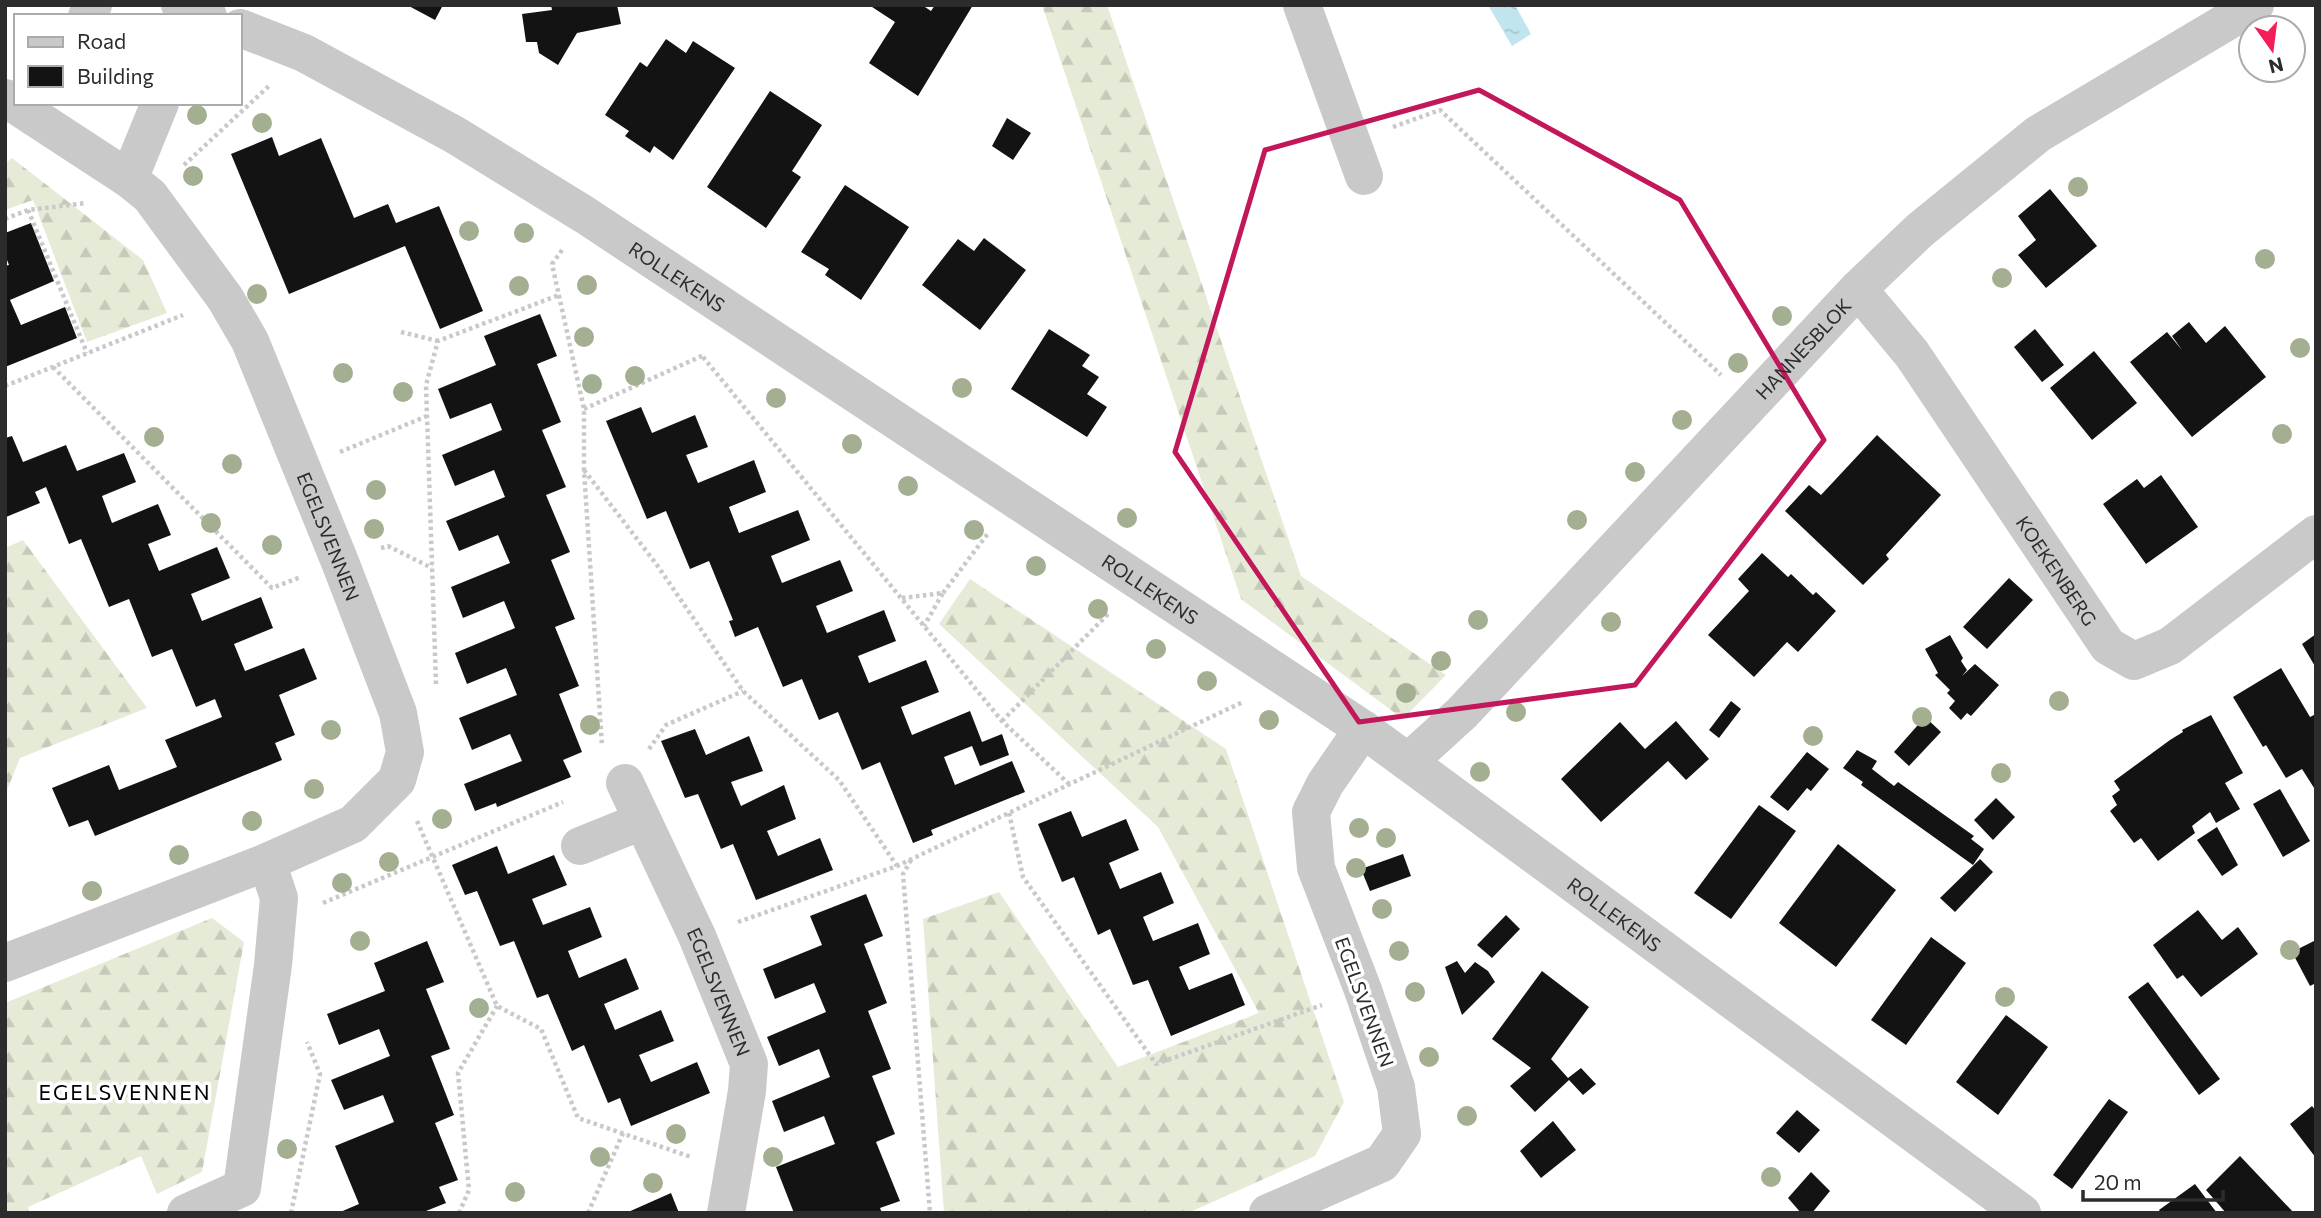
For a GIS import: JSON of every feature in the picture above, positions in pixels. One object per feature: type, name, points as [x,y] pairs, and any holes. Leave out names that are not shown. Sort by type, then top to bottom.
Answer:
[{"type":"street","points":[[1302,5],[1357,159]]},
{"type":"street","name":"HANNESBLOK","points":[[1408,762],[1462,713],[1858,289],[1920,230],[2038,134],[2255,5]]},
{"type":"street","name":"ROLLEKENS","points":[[242,29],[304,53],[455,135],[585,215],[1363,729],[2022,1213]]},
{"type":"street","points":[[139,187],[160,105]]},
{"type":"street","name":"EGELSVENNEN","points":[[27,106],[139,187],[225,298],[250,341],[398,713],[405,752],[397,779]]},
{"type":"street","name":"KOEKENBERG","points":[[1858,289],[1912,354],[2108,646],[2134,661],[2170,646],[2316,534]]},
{"type":"street","name":"EGELSVENNEN","points":[[1268,1213],[1382,1163],[1402,1134],[1396,1087],[1363,990],[1315,868],[1311,811],[1325,784],[1363,729]]},
{"type":"street","points":[[5,964],[267,862],[353,824],[397,779]]},
{"type":"street","name":"EGELSVENNEN","points":[[625,783],[697,936],[749,1064],[726,1213]]},
{"type":"street","points":[[580,846],[642,821]]},
{"type":"street","points":[[186,1213],[242,1188],[266,1017],[279,898],[267,862]]},
{"type":"path","points":[[242,103],[304,53]]},
{"type":"path","points":[[5,219],[28,210],[139,187],[240,105]]},
{"type":"path","points":[[1357,159],[1440,110],[1752,404]]},
{"type":"path","points":[[28,210],[87,353]]},
{"type":"path","points":[[585,215],[552,264],[584,409],[584,470],[603,760],[625,783]]},
{"type":"path","points":[[401,332],[438,341],[559,295]]},
{"type":"path","points":[[5,386],[225,298]]},
{"type":"path","points":[[584,409],[703,357],[730,312]]},
{"type":"path","points":[[437,693],[426,385],[438,341]]},
{"type":"path","points":[[703,357],[1002,721],[1069,784]]},
{"type":"path","points":[[53,367],[272,588],[340,562]]},
{"type":"path","points":[[300,468],[427,416]]},
{"type":"path","points":[[584,470],[657,565],[743,691],[839,780],[897,866]]},
{"type":"path","points":[[924,626],[943,593],[1014,499]]},
{"type":"path","points":[[1002,721],[1139,582]]},
{"type":"path","points":[[901,598],[943,593]]},
{"type":"path","points":[[697,936],[897,866],[1287,680]]},
{"type":"path","points":[[277,923],[580,796],[625,783],[666,725],[743,691]]},
{"type":"path","points":[[397,779],[497,1006],[541,1029],[578,1118],[734,1173]]},
{"type":"path","points":[[1009,813],[1023,877],[1156,1064],[1363,990]]},
{"type":"path","points":[[911,859],[903,874],[930,1213]]},
{"type":"path","points":[[459,1213],[469,1190],[458,1073],[497,1006]]},
{"type":"path","points":[[266,1017],[300,1026],[320,1074],[291,1213]]},
{"type":"path","points":[[588,1213],[623,1133]]},
{"type":"highlighted area","points":[[1479,90],[1680,200],[1824,440],[1635,685],[1359,722],[1175,452],[1265,150]]},
{"type":"green space","points":[[1042,5],[1107,5],[1301,576],[1446,675],[1403,719],[1241,599]]},
{"type":"green space","points":[[12,158],[143,260],[167,313],[87,342],[33,200],[5,210],[5,163]]},
{"type":"green space","points":[[23,540],[147,708],[20,758],[5,795],[5,548]]},
{"type":"green space","points":[[970,579],[1226,749],[1344,1102],[1315,1156],[1188,1213],[944,1213],[923,919],[999,892],[1118,1067],[1259,1013],[1158,827],[939,624]]},
{"type":"green space","points":[[212,918],[244,942],[202,1172],[157,1194],[141,1156],[28,1207],[29,1213],[5,1213],[5,1003]]},
{"type":"water","points":[[1488,5],[1515,5],[1531,34],[1512,46]]},
{"type":"building","points":[[407,5],[443,5],[435,20]]},
{"type":"building","points":[[551,5],[617,5],[621,24],[577,33],[558,65],[539,53],[537,42],[526,42],[522,14],[552,10]]},
{"type":"building","points":[[869,5],[922,5],[931,11],[935,5],[973,5],[918,96],[869,63],[895,22]]},
{"type":"building","points":[[666,39],[686,53],[693,41],[735,68],[673,160],[654,146],[650,153],[625,136],[629,131],[605,115],[640,62],[647,67]]},
{"type":"building","points":[[770,91],[822,125],[792,171],[801,177],[766,228],[707,187]]},
{"type":"building","points":[[1007,118],[1031,133],[1013,160],[992,146]]},
{"type":"building","points":[[272,137],[279,156],[321,138],[354,218],[388,204],[396,223],[439,206],[483,311],[440,329],[405,246],[289,294],[231,154]]},
{"type":"building","points":[[845,185],[909,227],[861,300],[825,275],[829,269],[801,252]]},
{"type":"building","points":[[2050,189],[2097,246],[2046,288],[2018,255],[2036,240],[2018,216]]},
{"type":"building","points":[[31,223],[54,281],[10,300],[21,325],[65,307],[77,338],[5,367],[5,266],[9,265],[5,255],[5,233]]},
{"type":"building","points":[[984,238],[1026,270],[980,330],[922,285],[958,239],[974,251]]},
{"type":"building","points":[[540,314],[557,356],[537,364],[561,422],[542,430],[566,487],[546,495],[570,552],[551,560],[575,619],[555,627],[579,686],[559,694],[582,752],[563,760],[571,777],[497,807],[496,803],[475,811],[464,784],[522,761],[510,734],[472,750],[459,718],[517,695],[506,668],[467,684],[455,653],[515,628],[504,601],[463,618],[451,587],[510,563],[498,535],[459,551],[446,521],[505,497],[494,470],[455,486],[442,455],[502,430],[491,403],[450,419],[438,389],[496,365],[484,336]]},
{"type":"building","points":[[2189,322],[2206,343],[2225,326],[2266,377],[2192,437],[2130,362],[2167,332],[2182,350],[2172,336]]},
{"type":"building","points":[[1049,329],[1090,355],[1082,366],[1099,377],[1087,394],[1107,407],[1087,437],[1011,389]]},
{"type":"building","points":[[2035,329],[2064,365],[2042,382],[2014,347]]},
{"type":"building","points":[[2094,351],[2137,403],[2092,440],[2050,388]]},
{"type":"building","points":[[641,407],[652,433],[695,415],[708,447],[686,455],[698,483],[754,460],[766,492],[729,507],[739,533],[798,510],[810,540],[771,556],[782,583],[840,560],[853,591],[816,606],[827,633],[884,610],[896,641],[858,656],[869,683],[926,660],[939,692],[901,707],[912,735],[970,711],[982,742],[1002,734],[1009,755],[980,766],[972,746],[944,757],[955,785],[1012,761],[1025,792],[931,830],[933,835],[913,843],[880,762],[862,770],[838,712],[819,720],[802,679],[783,687],[758,627],[735,637],[729,621],[733,620],[709,561],[690,569],[666,511],[647,519],[606,421]]},
{"type":"building","points":[[1877,435],[1941,495],[1886,555],[1889,559],[1863,585],[1785,511],[1809,485],[1821,495]]},
{"type":"building","points":[[12,436],[23,462],[66,445],[77,471],[124,453],[136,482],[102,496],[112,523],[158,504],[171,535],[148,544],[159,571],[217,547],[230,578],[191,594],[202,621],[261,597],[273,628],[234,644],[245,671],[304,648],[317,679],[279,695],[295,735],[275,743],[282,760],[95,836],[88,820],[69,827],[52,788],[109,765],[119,790],[177,767],[165,740],[222,717],[215,699],[196,707],[172,649],[152,657],[129,599],[109,607],[81,539],[69,544],[46,487],[35,492],[40,503],[6,517],[5,438]]},
{"type":"building","points":[[2161,475],[2198,527],[2146,564],[2103,504],[2137,479],[2144,488]]},
{"type":"building","points":[[1762,553],[1788,577],[1791,574],[1813,595],[1816,592],[1836,611],[1798,652],[1787,642],[1754,677],[1708,635],[1749,591],[1738,579]]},
{"type":"building","points":[[2009,578],[2033,600],[1987,649],[1963,627]]},
{"type":"building","points":[[2316,634],[2316,668],[2302,644]]},
{"type":"building","points":[[1950,635],[1967,670],[1962,676],[1975,664],[1999,685],[1971,716],[1967,713],[1961,720],[1949,708],[1955,701],[1947,693],[1950,690],[1935,675],[1938,673],[1925,649]]},
{"type":"building","points":[[2281,668],[2310,717],[2316,714],[2316,791],[2302,769],[2286,778],[2266,745],[2263,747],[2233,697]]},
{"type":"building","points":[[1731,701],[1741,709],[1719,738],[1709,730]]},
{"type":"building","points":[[2211,715],[2243,773],[2225,783],[2240,809],[2216,823],[2210,812],[2192,826],[2195,833],[2158,861],[2141,838],[2134,843],[2110,811],[2117,805],[2112,796],[2120,790],[2114,781],[2183,732],[2182,730]]},
{"type":"building","points":[[1925,717],[1941,732],[1909,766],[1894,752]]},
{"type":"building","points":[[1676,721],[1709,759],[1686,780],[1668,761],[1601,822],[1561,779],[1620,722],[1645,749]]},
{"type":"building","points":[[695,729],[706,755],[749,736],[763,771],[731,782],[741,806],[784,785],[796,819],[767,831],[778,856],[820,838],[833,870],[756,900],[733,844],[721,849],[698,794],[685,798],[661,741]]},
{"type":"building","points":[[1857,750],[1877,761],[1872,769],[1894,786],[1898,782],[1974,836],[1971,839],[1984,849],[1973,865],[1861,785],[1863,782],[1843,768]]},
{"type":"building","points":[[1807,752],[1829,769],[1811,791],[1807,788],[1788,811],[1770,797]]},
{"type":"building","points":[[2280,789],[2310,841],[2283,857],[2253,804]]},
{"type":"building","points":[[1996,798],[2015,817],[1993,840],[1974,820]]},
{"type":"building","points":[[1759,805],[1796,831],[1731,919],[1694,893]]},
{"type":"building","points":[[1071,811],[1082,837],[1126,819],[1139,850],[1109,863],[1120,889],[1161,872],[1174,903],[1143,917],[1153,941],[1198,923],[1210,954],[1179,967],[1189,990],[1232,973],[1245,1005],[1171,1036],[1148,980],[1133,985],[1110,929],[1098,935],[1074,877],[1062,882],[1038,824]]},
{"type":"building","points":[[2217,827],[2238,865],[2222,876],[2197,840]]},
{"type":"building","points":[[1838,844],[1896,890],[1836,967],[1779,923]]},
{"type":"building","points":[[497,846],[508,874],[554,855],[567,885],[532,899],[543,925],[590,907],[602,937],[568,951],[579,978],[626,958],[639,989],[604,1004],[615,1030],[661,1010],[674,1041],[639,1055],[651,1082],[697,1062],[710,1093],[631,1126],[620,1098],[608,1103],[584,1045],[572,1051],[548,994],[537,998],[514,941],[500,946],[477,891],[465,895],[452,865]]},
{"type":"building","points":[[1403,854],[1411,876],[1370,891],[1361,869]]},
{"type":"building","points":[[1980,859],[1993,872],[1955,912],[1940,898]]},
{"type":"building","points":[[866,894],[883,936],[864,944],[887,1003],[868,1011],[891,1069],[872,1076],[895,1134],[876,1142],[900,1201],[880,1208],[882,1213],[794,1213],[776,1167],[835,1144],[824,1116],[784,1132],[772,1101],[830,1077],[819,1049],[779,1066],[767,1037],[826,1012],[814,983],[775,999],[763,969],[822,945],[810,916]]},
{"type":"building","points":[[2198,910],[2222,940],[2238,927],[2258,954],[2201,997],[2183,975],[2177,979],[2153,945]]},
{"type":"building","points":[[1506,915],[1520,929],[1492,958],[1477,945]]},
{"type":"building","points":[[1931,937],[1966,963],[1906,1045],[1871,1020]]},
{"type":"building","points":[[2316,940],[2316,983],[2310,986],[2292,952]]},
{"type":"building","points":[[427,941],[444,982],[426,989],[450,1049],[431,1056],[454,1115],[435,1123],[458,1180],[439,1187],[446,1203],[421,1213],[338,1213],[359,1204],[335,1146],[394,1122],[383,1095],[344,1110],[331,1080],[390,1056],[379,1029],[339,1045],[327,1014],[385,991],[374,963]]},
{"type":"building","points":[[1457,961],[1465,973],[1475,962],[1488,971],[1495,982],[1462,1015],[1445,967]]},
{"type":"building","points":[[1542,971],[1589,1007],[1551,1059],[1568,1078],[1581,1068],[1596,1084],[1583,1095],[1569,1080],[1535,1112],[1510,1086],[1531,1068],[1492,1039]]},
{"type":"building","points":[[2148,982],[2220,1079],[2199,1095],[2128,997]]},
{"type":"building","points":[[2006,1015],[2048,1047],[1998,1115],[1956,1082]]},
{"type":"building","points":[[2109,1099],[2128,1112],[2072,1189],[2053,1175]]},
{"type":"building","points":[[2312,1106],[2316,1111],[2316,1158],[2290,1124]]},
{"type":"building","points":[[1797,1110],[1820,1130],[1799,1153],[1776,1133]]},
{"type":"building","points":[[1553,1121],[1576,1150],[1541,1178],[1520,1151]]},
{"type":"building","points":[[2240,1156],[2294,1213],[2226,1213],[2206,1190]]},
{"type":"building","points":[[1811,1172],[1830,1191],[1812,1213],[1801,1213],[1788,1198]]},
{"type":"building","points":[[2195,1184],[2217,1213],[2161,1213],[2159,1210]]},
{"type":"building","points":[[671,1193],[679,1213],[626,1213]]},
{"type":"district","name":"EGELSVENNEN","points":[[125,1091]]}]
